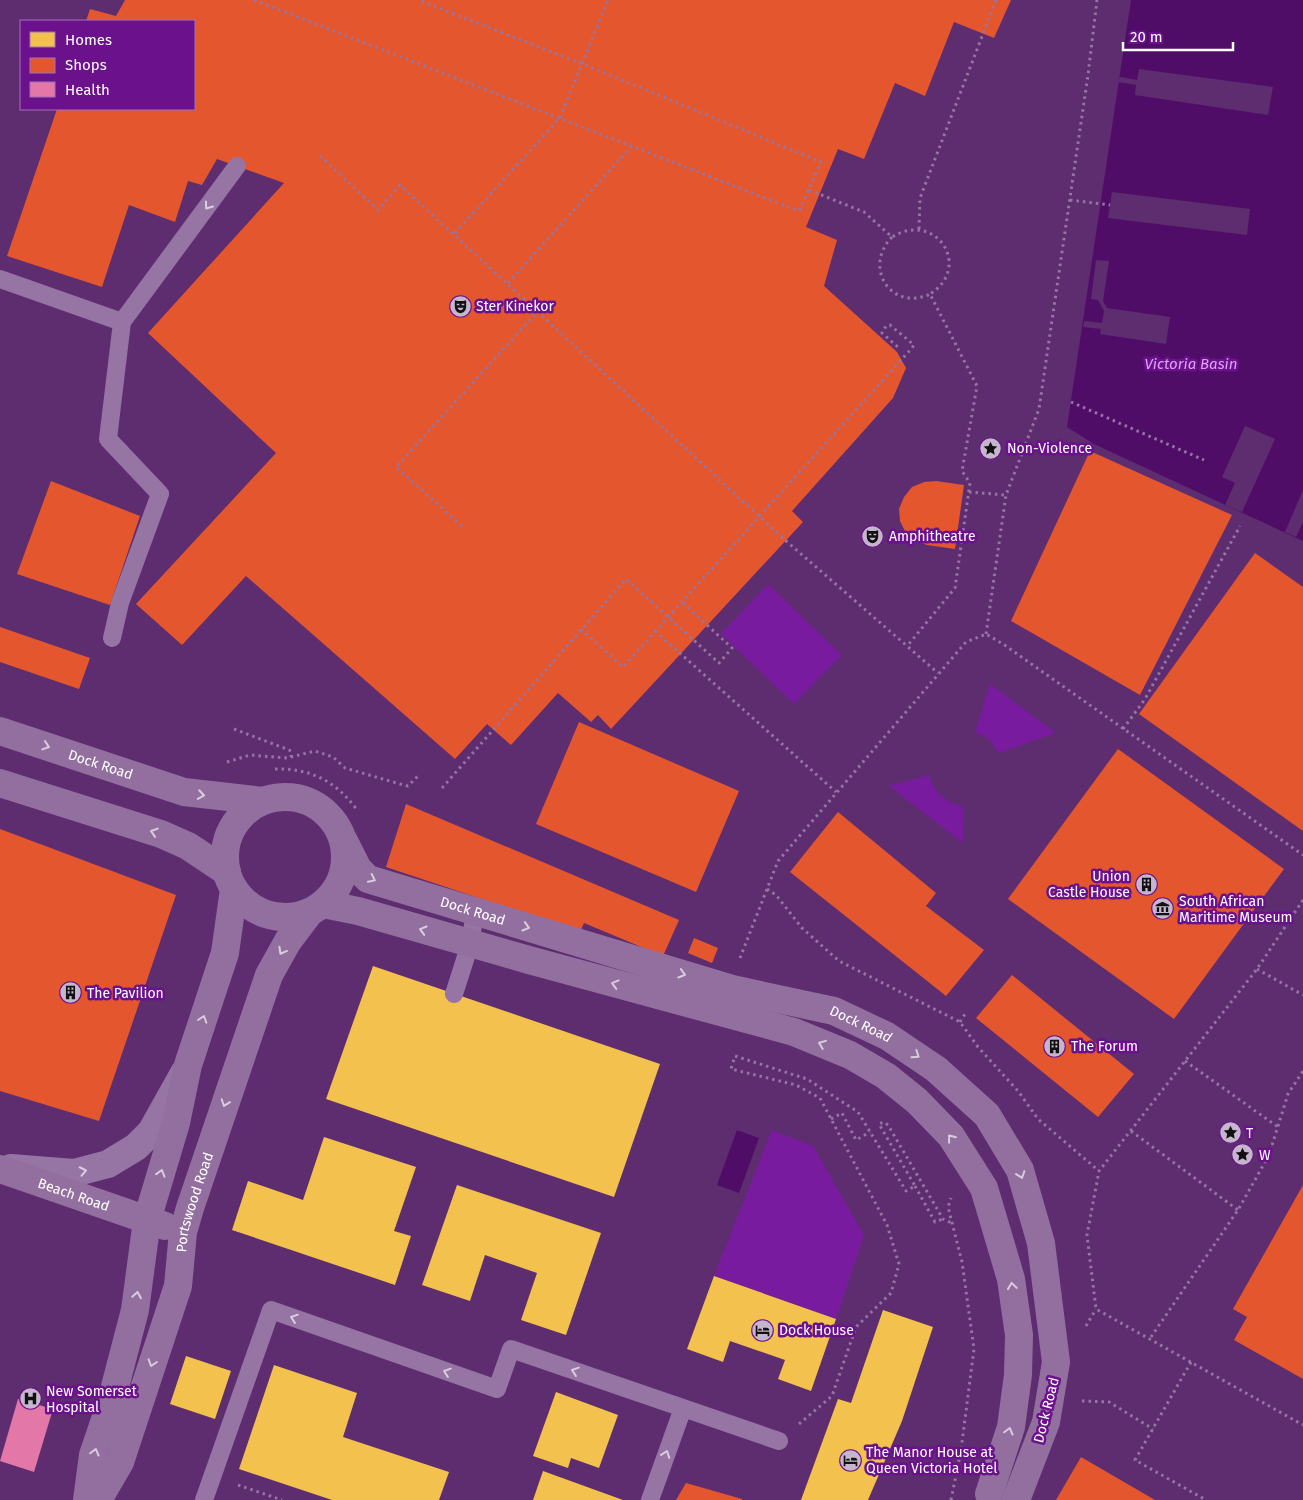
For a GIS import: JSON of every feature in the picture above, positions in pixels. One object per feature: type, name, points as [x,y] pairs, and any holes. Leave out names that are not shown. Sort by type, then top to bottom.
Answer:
[{"type":"street","name":"Dock Road","points":[[0,731],[184,792],[263,801]]},
{"type":"street","points":[[0,783],[161,834],[188,846],[230,881],[248,905],[268,914],[290,917],[317,908],[358,911],[470,944],[794,1032],[850,1055],[886,1076],[917,1101],[951,1136],[984,1188],[1005,1252],[1019,1335],[1018,1375],[1011,1427],[989,1494]]},
{"type":"street","points":[[87,1500],[93,1455],[111,1402],[135,1310],[147,1220],[176,1123],[188,1065],[225,953],[230,881],[225,856],[231,831],[239,818],[263,801],[288,797],[312,802],[332,818],[344,841],[346,859],[342,876],[335,891],[317,908]]},
{"type":"street","name":"Dock Road","points":[[344,841],[358,869],[368,879],[732,989],[834,1011],[887,1036],[936,1069],[987,1115],[1020,1170],[1041,1243],[1056,1362],[1046,1422],[1016,1500]]},
{"type":"street","name":"Portswood Road","points":[[98,1500],[120,1462],[178,1286],[183,1232],[269,975],[288,941],[317,908]]},
{"type":"street","points":[[0,1168],[74,1173],[108,1164],[136,1147],[151,1132],[188,1065]]},
{"type":"street","name":"Beach Road","points":[[0,1168],[183,1232]]},
{"type":"lane","points":[[112,638],[120,603],[160,494],[108,439],[122,322],[237,166]]},
{"type":"lane","points":[[0,279],[122,322]]},
{"type":"lane","points":[[454,994],[470,944],[474,919],[463,908]]},
{"type":"lane","points":[[204,1500],[271,1310],[497,1389],[511,1350],[779,1440]]},
{"type":"lane","points":[[650,1500],[683,1408]]},
{"type":"path","points":[[254,0],[799,212],[821,162],[583,64],[418,0]]},
{"type":"path","points":[[455,233],[560,118],[608,0]]},
{"type":"path","points":[[919,229],[920,198],[996,0]]},
{"type":"path","points":[[986,634],[1006,495],[1039,409],[1097,0]]},
{"type":"path","points":[[508,283],[631,147]]},
{"type":"path","points":[[320,156],[378,210],[400,185],[455,233],[759,516],[938,673]]},
{"type":"path","points":[[809,190],[864,212],[892,238]]},
{"type":"path","points":[[1070,200],[1110,205]]},
{"type":"path","points":[[919,229],[934,234],[945,245],[950,262],[948,277],[940,288],[918,300],[904,298],[891,291],[882,279],[878,266],[884,245],[904,230],[919,229]]},
{"type":"path","points":[[908,645],[955,588],[970,484],[962,470],[978,386],[930,294]]},
{"type":"path","points":[[462,526],[396,467],[538,311]]},
{"type":"path","points":[[581,629],[623,667],[912,348],[914,344],[890,325],[886,326],[882,333],[900,349]]},
{"type":"path","points":[[1071,402],[1204,460]]},
{"type":"path","points":[[969,492],[1006,495]]},
{"type":"path","points":[[1124,729],[1144,699],[1240,526]]},
{"type":"path","points":[[442,788],[626,579],[719,662],[732,648],[682,602]]},
{"type":"path","points":[[655,631],[836,792]]},
{"type":"path","points":[[738,965],[778,861],[966,642],[986,634]]},
{"type":"path","points":[[986,634],[1004,644],[1303,855]]},
{"type":"path","points":[[234,730],[284,748],[290,752],[291,757]]},
{"type":"path","points":[[225,762],[250,755],[291,757],[315,751],[333,757],[345,768],[408,786],[418,776]]},
{"type":"path","points":[[767,889],[776,895],[802,928],[838,961],[960,1022],[978,1047],[1018,1091],[1038,1119],[1099,1171]]},
{"type":"path","points":[[1303,900],[1257,969],[1099,1171],[1087,1234],[1096,1309],[1151,1337],[1191,1362],[1303,1425]]},
{"type":"path","points":[[1257,969],[1303,996]]},
{"type":"path","points":[[960,1022],[967,1011]]},
{"type":"path","points":[[779,1440],[832,1396],[856,1328],[891,1293],[899,1264],[886,1225],[820,1098],[796,1085],[731,1069],[735,1056],[807,1079],[858,1112],[906,1191],[915,1186]]},
{"type":"path","points":[[1185,1061],[1278,1127]]},
{"type":"path","points":[[1151,1337],[1238,1210],[1269,1155],[1288,1094],[1303,1071]]},
{"type":"path","points":[[831,1119],[842,1113],[856,1140],[870,1132]]},
{"type":"path","points":[[943,1219],[935,1222],[879,1124],[884,1122],[888,1125],[943,1219],[954,1224]]},
{"type":"path","points":[[1131,1131],[1238,1210]]},
{"type":"path","points":[[951,1500],[961,1450],[974,1349],[962,1262],[948,1206],[953,1193]]},
{"type":"path","points":[[1191,1362],[1135,1460],[1201,1499],[1206,1500]]},
{"type":"path","points":[[1077,1401],[1109,1402],[1153,1429]]},
{"type":"path","points":[[212,1476],[282,1500]]},
{"type":"shaded area","points":[[768,584],[842,655],[794,704],[721,634]]},
{"type":"shaded area","points":[[990,684],[1056,733],[999,753],[988,738],[975,732]]},
{"type":"shaded area","points":[[929,775],[934,787],[946,800],[964,807],[963,843],[889,786]]},
{"type":"shaded area","points":[[772,1130],[813,1146],[864,1235],[836,1319],[714,1276]]},
{"type":"water","name":"Victoria Basin","points":[[1131,0],[1303,0],[1303,541],[1094,444],[1067,427]]},
{"type":"water","points":[[737,1130],[759,1138],[739,1193],[717,1185]]},
{"type":"pier","points":[[1139,69],[1273,87],[1268,115],[1135,95],[1136,85],[1118,82],[1120,77],[1137,80]]},
{"type":"pier","points":[[1112,192],[1250,209],[1247,235],[1108,218]]},
{"type":"pier","points":[[1096,260],[1109,261],[1103,301],[1107,308],[1170,317],[1166,344],[1100,334],[1101,329],[1083,327],[1084,321],[1102,323],[1104,311],[1098,300],[1091,299]]},
{"type":"pier","points":[[1245,426],[1275,439],[1242,512],[1225,505],[1235,483],[1222,477]]},
{"type":"pier","points":[[1303,490],[1303,522],[1296,537],[1285,532]]},
{"type":"building: Homes","points":[[373,966],[660,1064],[614,1197],[326,1099]]},
{"type":"building: Homes","points":[[324,1137],[416,1167],[394,1231],[411,1236],[395,1285],[232,1230],[248,1181],[303,1200]]},
{"type":"building: Homes","points":[[457,1185],[601,1233],[566,1335],[521,1320],[537,1273],[485,1255],[470,1301],[422,1285]]},
{"type":"building: Homes","name":"Dock House","points":[[714,1276],[836,1319],[811,1391],[778,1379],[785,1360],[730,1341],[723,1362],[687,1349]]},
{"type":"building: Homes","points":[[883,1310],[933,1327],[902,1421],[868,1500],[801,1500],[838,1399],[851,1403]]},
{"type":"building: Homes","points":[[186,1356],[231,1371],[215,1419],[170,1404]]},
{"type":"building: Homes","points":[[274,1365],[357,1393],[343,1437],[449,1472],[439,1500],[332,1500],[239,1469]]},
{"type":"building: Homes","points":[[556,1392],[618,1415],[599,1468],[571,1458],[568,1468],[533,1456]]},
{"type":"building: Homes","points":[[543,1471],[623,1500],[533,1500]]},
{"type":"building: Shops","points":[[125,0],[1011,0],[994,38],[954,22],[925,96],[895,83],[864,159],[838,149],[806,227],[837,240],[824,286],[897,352],[906,368],[893,398],[792,511],[803,522],[611,729],[598,715],[591,722],[558,693],[511,745],[487,724],[455,759],[246,576],[182,645],[136,604],[276,453],[148,333],[284,183],[217,159],[202,185],[188,181],[175,222],[129,205],[102,287],[7,256],[57,110],[195,110],[195,20],[86,20],[90,9],[116,16]]},
{"type":"building: Shops","points":[[1090,451],[1232,515],[1140,695],[1011,621]]},
{"type":"building: Shops","points":[[51,481],[140,516],[110,605],[17,574]]},
{"type":"building: Shops","points":[[936,481],[964,485],[955,549],[927,545],[916,541],[906,533],[900,521],[899,509],[904,497],[912,487],[924,482]]},
{"type":"building: Shops","points":[[1255,553],[1303,587],[1303,831],[1139,714]]},
{"type":"building: Shops","points":[[0,627],[90,658],[79,689],[0,662]]},
{"type":"building: Shops","points":[[579,722],[739,791],[696,892],[536,824]]},
{"type":"building: Shops","name":"Union Castle House","points":[[1118,749],[1284,869],[1174,1019],[1008,899]]},
{"type":"building: Shops","points":[[406,804],[679,920],[663,956],[584,923],[580,932],[386,867]]},
{"type":"building: Shops","points":[[838,812],[936,893],[926,906],[984,950],[946,996],[790,872]]},
{"type":"building: Shops","name":"The Pavilion","points":[[0,829],[176,895],[99,1121],[0,1091]]},
{"type":"building: Shops","points":[[694,938],[718,948],[712,963],[688,953]]},
{"type":"building: Shops","name":"The Forum","points":[[1012,975],[1134,1074],[1098,1117],[976,1018]]},
{"type":"building: Shops","points":[[1303,1185],[1303,1379],[1234,1340],[1247,1317],[1233,1309]]},
{"type":"building: Shops","points":[[1081,1457],[1155,1500],[1056,1500]]},
{"type":"building: Shops","points":[[686,1483],[742,1499],[742,1500],[676,1500]]},
{"type":"building: Health","points":[[18,1399],[53,1409],[34,1472],[0,1461]]},
{"type":"place","name":"Ster Kinekor","points":[[460,306]]},
{"type":"place","name":"Non-Violence","points":[[991,448]]},
{"type":"place","name":"Amphitheatre","points":[[873,536]]},
{"type":"place","name":"Union Castle House","points":[[1146,884]]},
{"type":"place","name":"South African Maritime Museum","points":[[1163,909]]},
{"type":"place","name":"The Pavilion","points":[[71,993]]},
{"type":"place","name":"The Forum","points":[[1055,1046]]},
{"type":"place","name":"T","points":[[1230,1133]]},
{"type":"place","name":"W","points":[[1243,1155]]},
{"type":"place","name":"Dock House","points":[[763,1330]]},
{"type":"place","name":"New Somerset Hospital","points":[[30,1399]]},
{"type":"place","name":"The Manor House at Queen Victoria Hotel","points":[[850,1460]]}]
